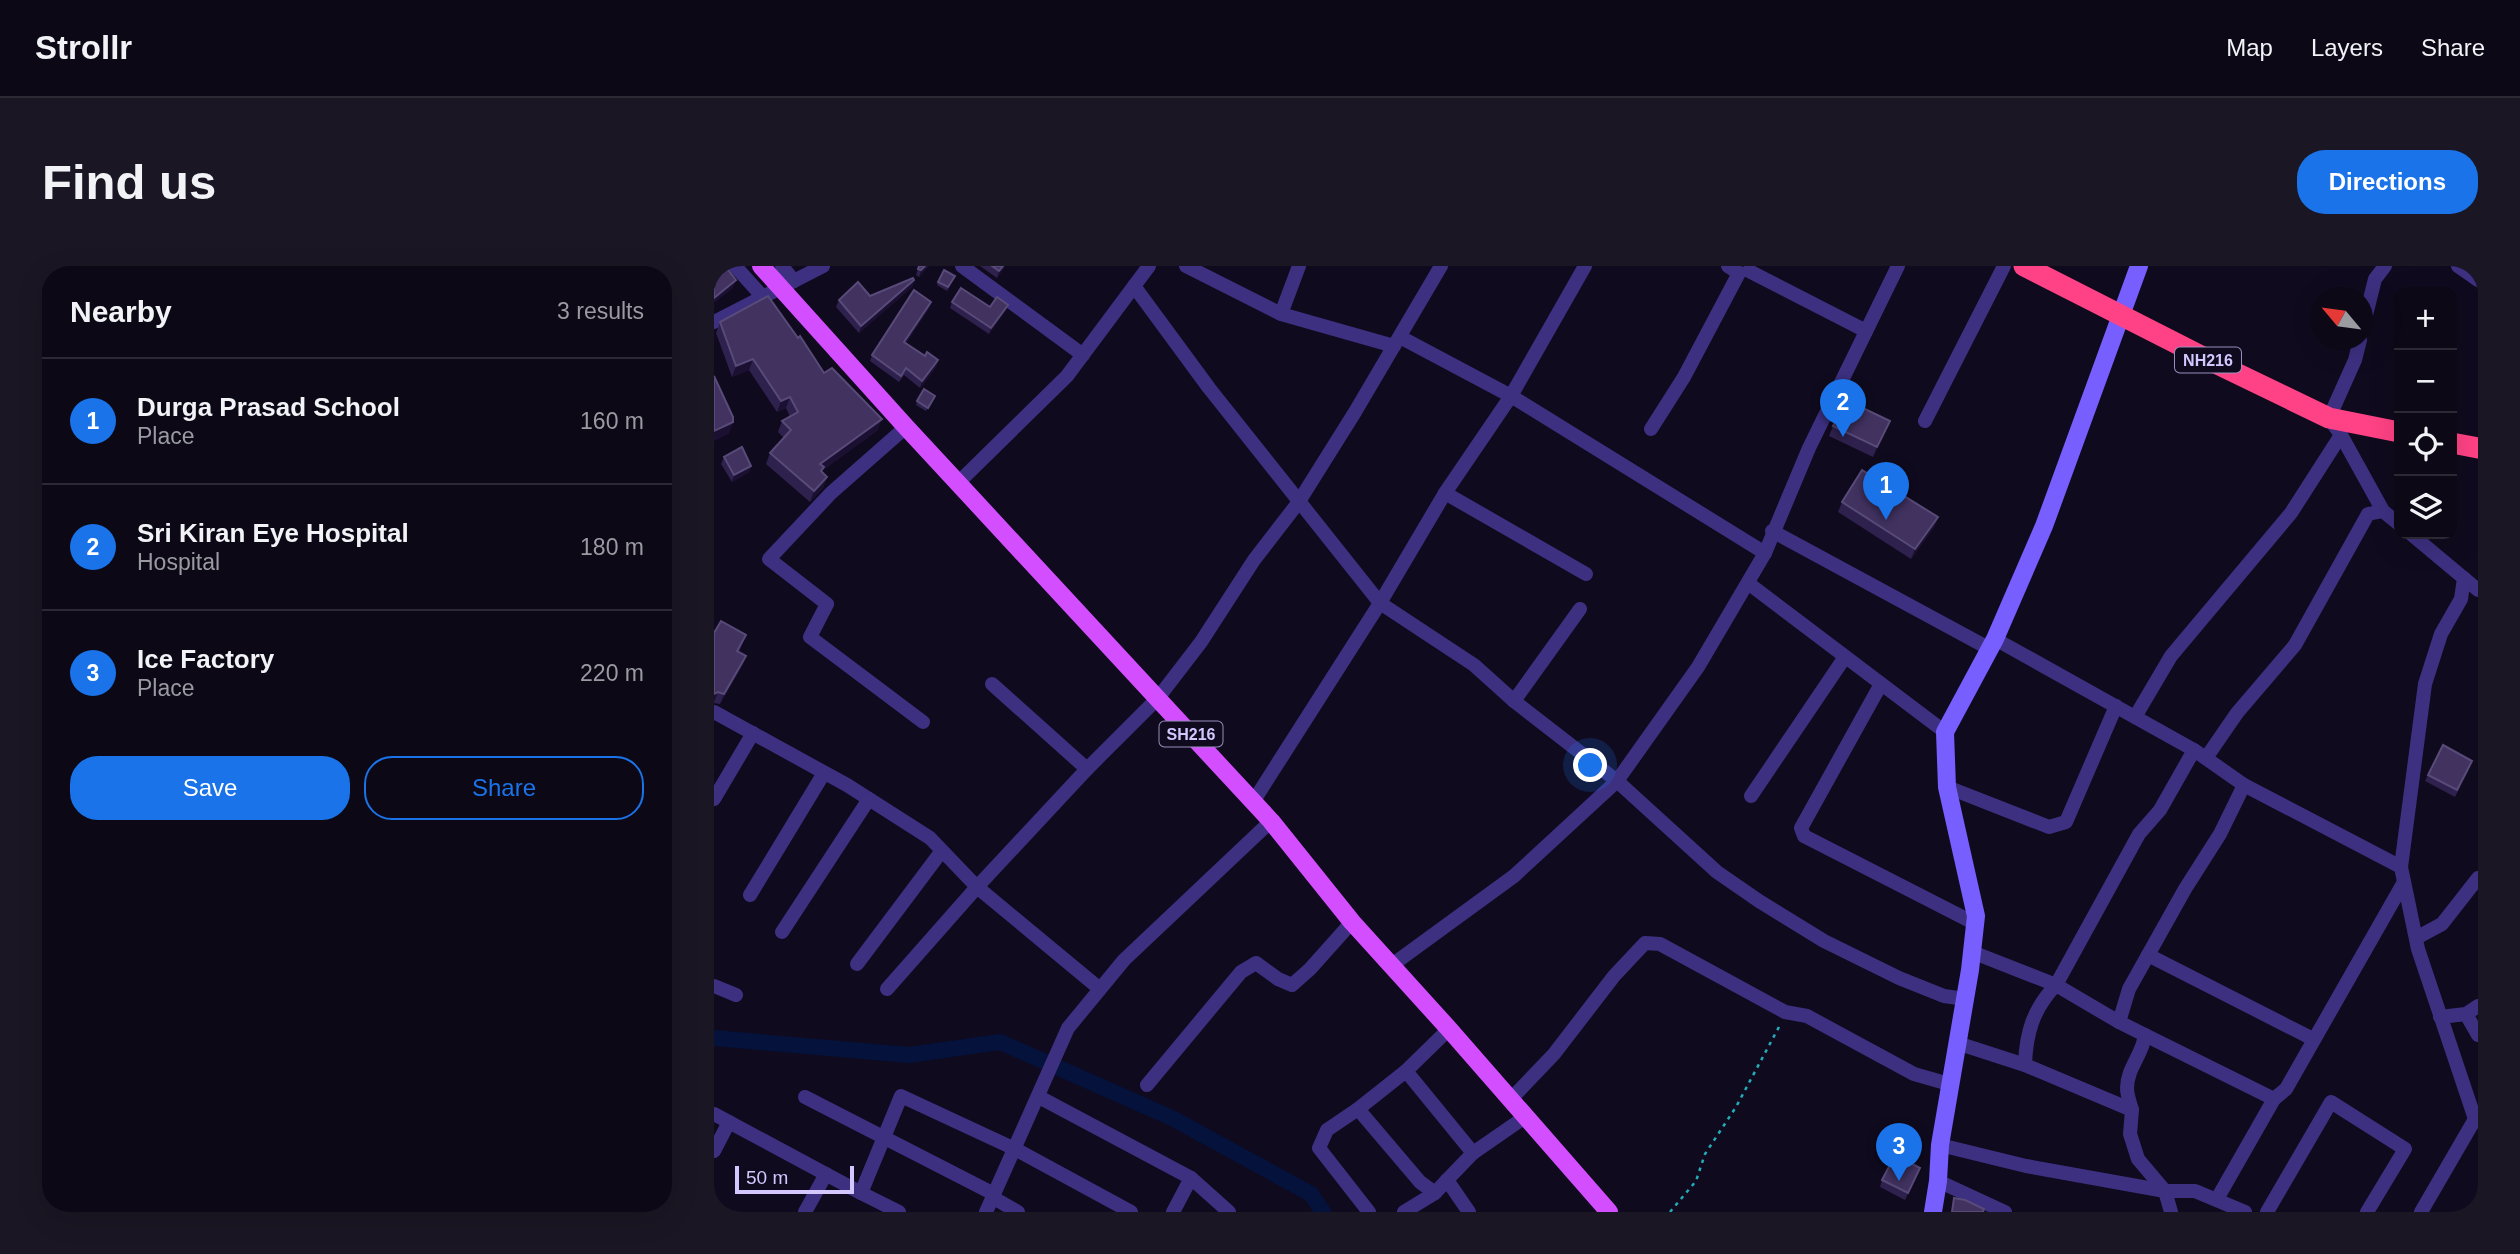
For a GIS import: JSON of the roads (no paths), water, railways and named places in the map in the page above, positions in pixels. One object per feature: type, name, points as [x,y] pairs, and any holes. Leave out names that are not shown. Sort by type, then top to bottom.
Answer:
[{"type":"highway","name":"NH216","points":[[2024,266],[2335,427],[2394,432]]},
{"type":"highway","points":[[2457,444],[2478,448]]},
{"type":"main road","name":"SH216","points":[[761,266],[787,284],[906,427],[1271,821],[1352,922],[1449,1029],[1605,1211]]},
{"type":"street","points":[[735,266],[762,296]]},
{"type":"street","points":[[782,266],[787,284]]},
{"type":"street","points":[[714,322],[824,266]]},
{"type":"street","points":[[962,266],[1083,355]]},
{"type":"street","points":[[1186,266],[1281,314],[1397,342],[1511,396],[1765,553]]},
{"type":"street","points":[[1281,314],[1299,266]]},
{"type":"street","points":[[887,989],[977,887],[1087,769],[1158,698],[1201,642],[1254,560],[1298,503],[1441,266]]},
{"type":"street","points":[[1253,802],[1380,603],[1444,493],[1511,396],[1585,266]]},
{"type":"street","points":[[1651,429],[1684,377],[1740,272],[1728,266]]},
{"type":"street","points":[[1392,965],[1514,876],[1618,781],[1698,667],[1765,553],[1809,447],[1898,266]]},
{"type":"street","points":[[1925,421],[2004,266]]},
{"type":"street","points":[[1933,1212],[1940,1145],[1976,925],[1947,787],[1945,732],[1992,644],[2044,526],[2139,266]]},
{"type":"street","points":[[2373,287],[2375,279],[2385,266]]},
{"type":"street","points":[[2458,266],[2478,279]]},
{"type":"street","points":[[959,482],[1068,376],[1134,286],[1142,268]]},
{"type":"street","points":[[1749,271],[1866,331]]},
{"type":"street","points":[[1134,286],[1298,503],[1380,603],[1474,665],[1514,702],[1618,781],[1717,872],[1759,901],[1824,941],[1899,978],[1944,996],[1965,999]]},
{"type":"street","points":[[2135,717],[2171,656],[2291,513],[2335,427],[2357,350]]},
{"type":"street","points":[[906,427],[831,493],[769,559],[827,604],[810,636],[923,722]]},
{"type":"street","points":[[2335,427],[2383,511],[2394,520]]},
{"type":"street","points":[[1444,493],[1586,574]]},
{"type":"street","points":[[2025,1065],[2026,1039],[2041,1000],[2056,985],[2140,834],[2200,754],[2295,645],[2368,514],[2383,511]]},
{"type":"street","points":[[1772,531],[2116,706],[2200,754],[2244,786],[2401,867]]},
{"type":"street","points":[[2417,539],[2478,590]]},
{"type":"street","points":[[2421,1212],[2476,1120],[2416,938],[2401,867],[2425,684],[2441,634],[2461,599],[2464,578]]},
{"type":"street","points":[[1748,583],[1945,732]]},
{"type":"street","points":[[1514,702],[1580,609]]},
{"type":"street","points":[[1751,796],[1845,657]]},
{"type":"street","points":[[992,684],[1087,769]]},
{"type":"street","points":[[1881,684],[1801,828],[1804,836],[1976,925]]},
{"type":"street","points":[[1947,787],[2049,827],[2066,822],[2116,706]]},
{"type":"street","points":[[714,712],[869,799],[930,838],[977,887],[1100,989]]},
{"type":"street","points":[[714,799],[753,733]]},
{"type":"street","points":[[750,895],[824,773]]},
{"type":"street","points":[[2119,1022],[2129,989],[2185,889],[2220,834],[2244,786]]},
{"type":"street","points":[[782,932],[869,799]]},
{"type":"street","points":[[986,1212],[1068,1028],[1124,960],[1271,821]]},
{"type":"street","points":[[857,964],[941,852]]},
{"type":"street","points":[[2416,938],[2442,924],[2478,878]]},
{"type":"street","points":[[2217,1199],[2274,1098],[2286,1088],[2404,882]]},
{"type":"street","points":[[1147,1085],[1241,972],[1256,963],[1278,979],[1292,985],[1352,922]]},
{"type":"street","points":[[1510,1100],[1554,1054],[1614,976],[1646,943],[1660,944],[1785,1013],[1807,1016],[1914,1074],[1941,1082],[1951,1082]]},
{"type":"street","points":[[1972,952],[2056,985],[2119,1022],[2274,1098]]},
{"type":"street","points":[[2148,955],[2313,1039]]},
{"type":"street","points":[[714,986],[736,995]]},
{"type":"street","points":[[2440,1017],[2472,1010],[2478,1035]]},
{"type":"street","points":[[1369,1212],[1319,1148],[1327,1130],[1359,1109],[1449,1029]]},
{"type":"street","points":[[2145,1035],[2144,1044],[2130,1072],[2127,1088],[2132,1110],[2130,1134],[2138,1159],[2165,1191],[2171,1212]]},
{"type":"street","points":[[1956,1043],[2025,1065],[2132,1110]]},
{"type":"street","points":[[1406,1070],[1473,1153]]},
{"type":"street","points":[[861,1193],[901,1096],[1015,1149],[1131,1212]]},
{"type":"street","points":[[805,1097],[993,1196],[1018,1212]]},
{"type":"street","points":[[1038,1097],[1191,1178],[1229,1212]]},
{"type":"street","points":[[2267,1212],[2331,1102],[2405,1149],[2367,1212]]},
{"type":"street","points":[[1359,1109],[1420,1182],[1435,1193]]},
{"type":"street","points":[[714,1114],[899,1212]]},
{"type":"street","points":[[1404,1212],[1435,1193],[1473,1153],[1525,1117]]},
{"type":"street","points":[[714,1151],[729,1122]]},
{"type":"street","points":[[1940,1145],[2026,1166],[2165,1191],[2195,1191],[2245,1212]]},
{"type":"street","points":[[805,1212],[825,1174]]},
{"type":"street","points":[[1173,1212],[1191,1178]]},
{"type":"street","points":[[1447,1181],[1469,1212]]},
{"type":"street","points":[[1938,1181],[2005,1212]]},
{"type":"waterway","points":[[714,1038],[909,1055],[1000,1042],[1172,1118],[1311,1194],[1323,1212]]},
{"type":"place","name":"Sri Kiran Eye Hospital","points":[[1843,437]]},
{"type":"place","name":"Durga Prasad School","points":[[1886,520]]},
{"type":"place","name":"Ice Factory","points":[[1899,1181]]}]
